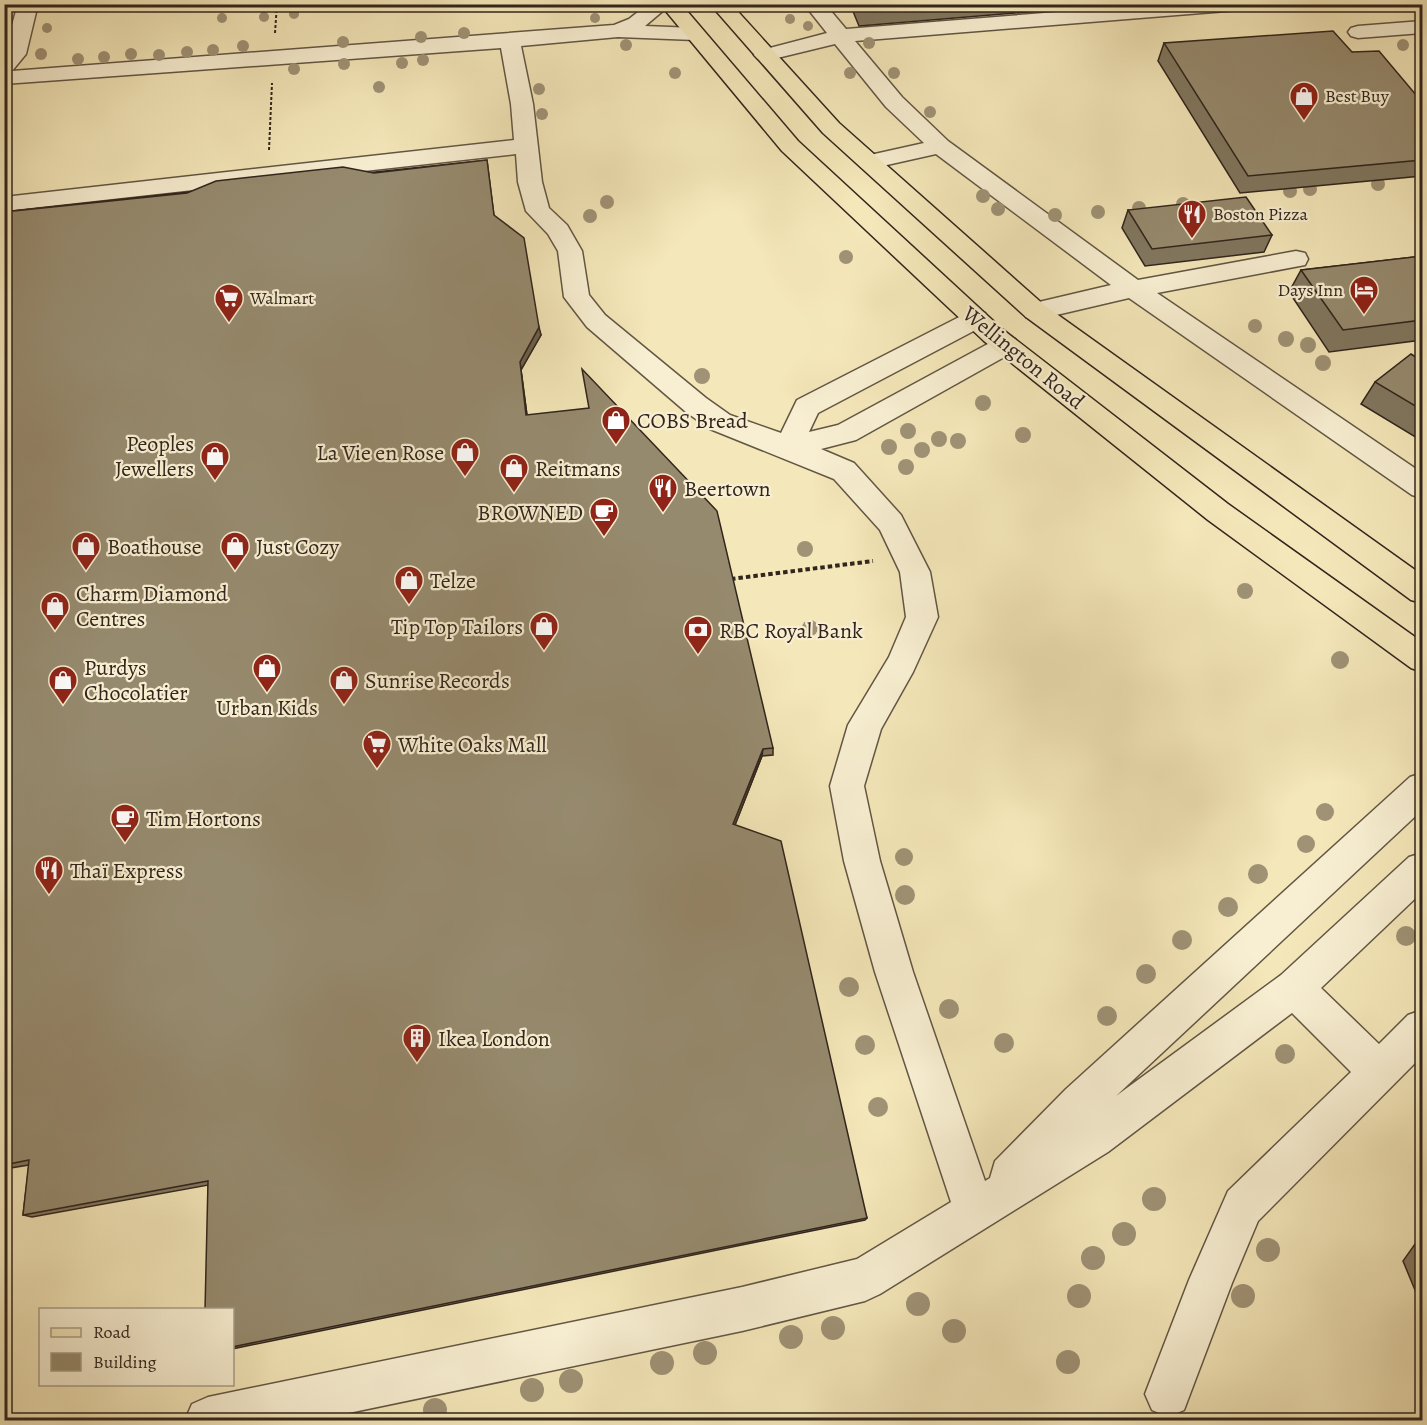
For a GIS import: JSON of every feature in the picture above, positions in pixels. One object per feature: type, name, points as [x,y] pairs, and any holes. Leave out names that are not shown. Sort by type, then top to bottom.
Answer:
[{"type":"main road","name":"Wellington Road","points":[[670,4],[790,146],[976,319],[1218,512],[1422,659]]},
{"type":"main road","name":"Wellington Road","points":[[720,4],[831,128],[1027,304],[1422,591]]},
{"type":"main road","points":[[976,319],[1027,304]]},
{"type":"street","points":[[4,67],[15,54],[28,4]]},
{"type":"street","points":[[618,31],[636,23],[661,4]]},
{"type":"street","points":[[814,4],[894,102],[940,146],[1133,290],[1422,487]]},
{"type":"street","points":[[765,55],[841,36],[1239,4]]},
{"type":"street","points":[[1414,4],[1422,13]]},
{"type":"street","points":[[1358,32],[1422,27]]},
{"type":"street","points":[[4,78],[618,31],[695,34]]},
{"type":"street","points":[[510,41],[530,182],[538,211],[558,230],[570,251],[577,297],[596,321],[696,405],[720,422],[844,471],[891,523],[915,572],[922,617],[902,663],[865,725],[847,786],[862,861],[894,972],[975,1212]]},
{"type":"street","points":[[4,204],[526,146]]},
{"type":"street","points":[[869,162],[940,146]]},
{"type":"street","points":[[1027,304],[1133,290],[1296,260]]},
{"type":"street","points":[[788,447],[807,407],[976,319]]},
{"type":"street","points":[[788,447],[846,433],[1006,345]]},
{"type":"street","points":[[1356,442],[1422,461]]},
{"type":"street","points":[[975,1212],[1080,1103],[1422,788]]},
{"type":"street","points":[[208,1420],[865,1279],[1094,1138],[1294,988],[1422,869]]},
{"type":"street","points":[[1294,988],[1379,1072]]},
{"type":"street","points":[[1168,1394],[1211,1280],[1243,1206],[1422,1029]]},
{"type":"path","points":[[268,175],[277,4]]},
{"type":"path","points":[[731,579],[907,556]]},
{"type":"building","points":[[859,4],[908,4],[861,8]]},
{"type":"building","name":"Best Buy","points":[[1333,31],[1352,52],[1379,51],[1422,102],[1422,160],[1248,176],[1164,43]]},
{"type":"building","name":"White Oaks Mall","points":[[487,160],[494,215],[524,238],[539,327],[520,362],[526,415],[589,408],[582,369],[717,511],[773,748],[763,749],[733,824],[781,841],[867,1218],[234,1347],[234,1308],[205,1308],[208,1181],[23,1215],[29,1160],[4,1165],[4,212],[187,193],[216,181],[343,167],[374,173]]},
{"type":"building","points":[[1246,197],[1272,235],[1152,249],[1128,210]]},
{"type":"building","points":[[1422,256],[1422,320],[1343,330],[1301,270]]},
{"type":"building","points":[[1411,354],[1422,361],[1422,410],[1375,382]]},
{"type":"place","name":"Best Buy","points":[[1304,122]]},
{"type":"place","name":"Boston Pizza","points":[[1192,240]]},
{"type":"place","name":"Days Inn","points":[[1364,316]]},
{"type":"place","name":"Walmart","points":[[229,324]]},
{"type":"place","name":"COBS Bread","points":[[616,446]]},
{"type":"place","name":"La Vie en Rose","points":[[465,478]]},
{"type":"place","name":"Peoples Jewellers","points":[[215,482]]},
{"type":"place","name":"Reitmans","points":[[514,494]]},
{"type":"place","name":"Beertown","points":[[663,514]]},
{"type":"place","name":"BROWNED","points":[[604,538]]},
{"type":"place","name":"Boathouse","points":[[86,572]]},
{"type":"place","name":"Just Cozy","points":[[235,572]]},
{"type":"place","name":"Telze","points":[[409,606]]},
{"type":"place","name":"Charm Diamond Centres","points":[[55,632]]},
{"type":"place","name":"Tip Top Tailors","points":[[544,652]]},
{"type":"place","name":"RBC Royal Bank","points":[[698,656]]},
{"type":"place","name":"Urban Kids","points":[[267,694]]},
{"type":"place","name":"Purdys Chocolatier","points":[[63,706]]},
{"type":"place","name":"Sunrise Records","points":[[344,706]]},
{"type":"place","name":"White Oaks Mall","points":[[377,770]]},
{"type":"place","name":"Tim Hortons","points":[[125,844]]},
{"type":"place","name":"Thaï Express","points":[[49,896]]},
{"type":"place","name":"Ikea London","points":[[417,1064]]}]
